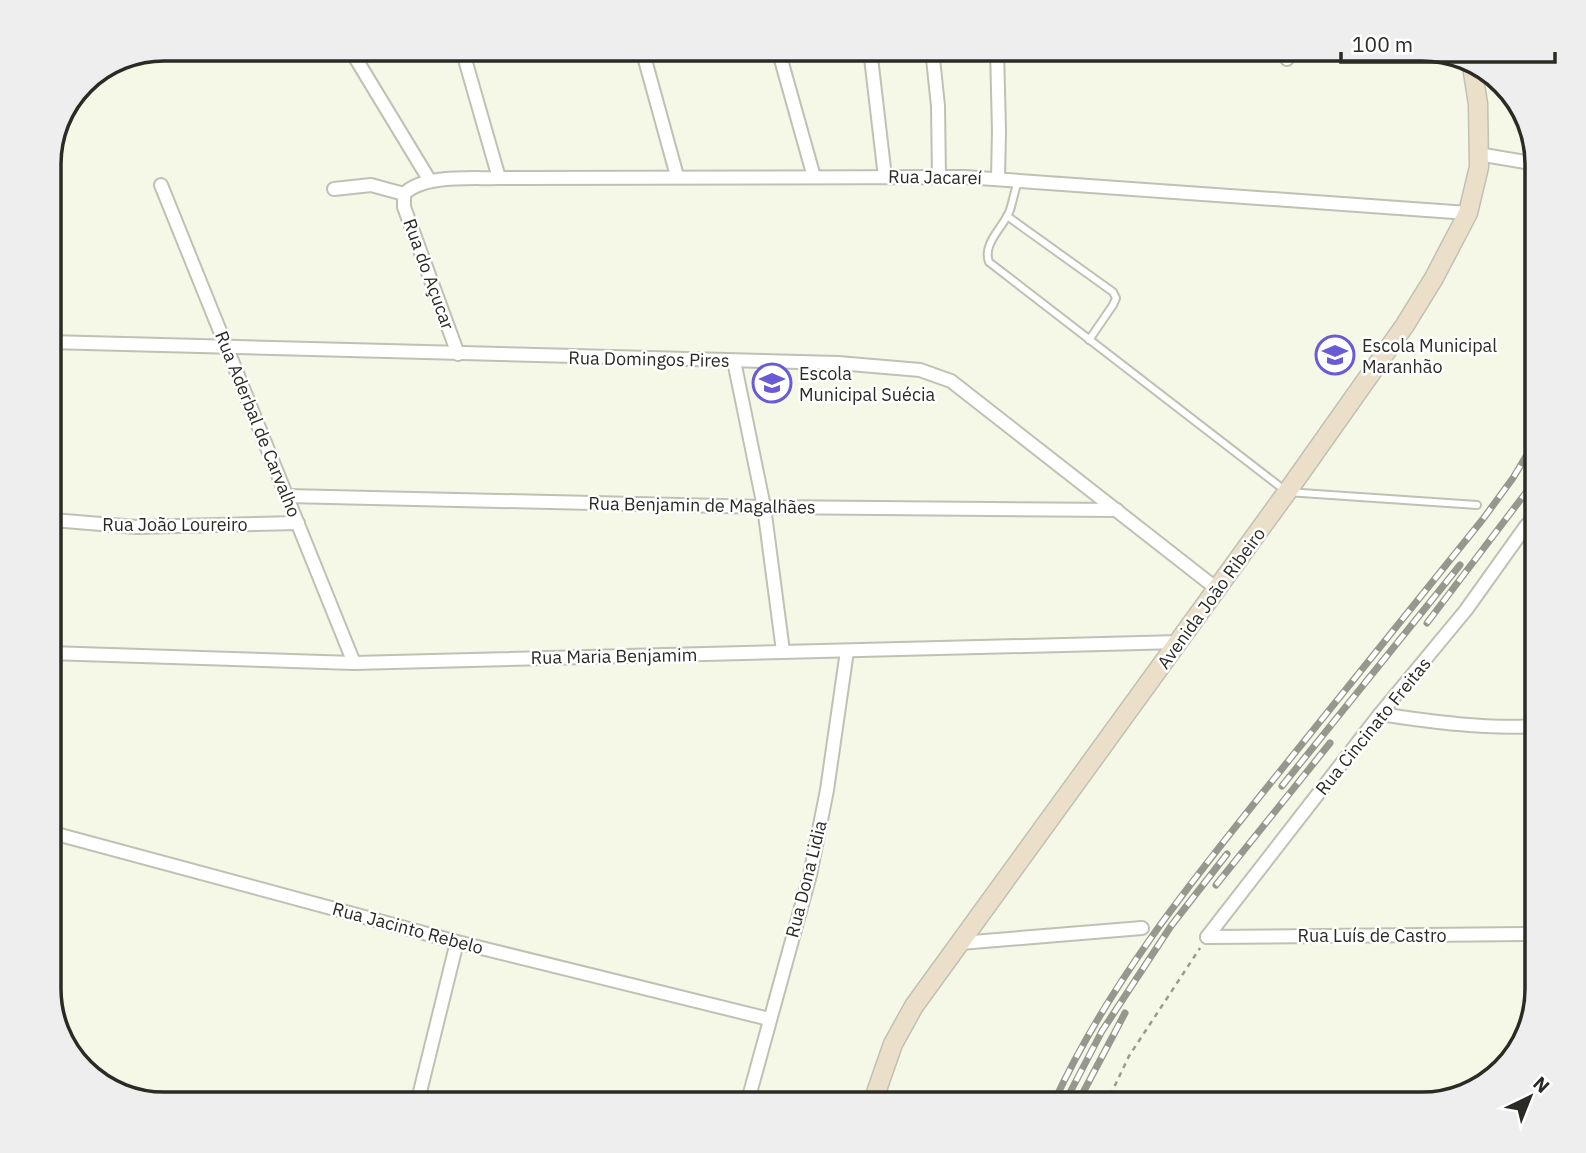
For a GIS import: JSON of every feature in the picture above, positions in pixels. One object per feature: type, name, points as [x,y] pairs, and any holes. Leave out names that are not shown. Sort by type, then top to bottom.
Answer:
[{"type":"main road","name":"Avenida João Ribeiro","points":[[876,1092],[885,1062],[904,1022],[1287,492],[1405,325],[1434,278],[1468,213],[1479,167],[1478,104],[1474,76]]},
{"type":"street","points":[[357,61],[429,181]]},
{"type":"street","points":[[465,61],[499,178]]},
{"type":"street","points":[[645,61],[677,177]]},
{"type":"street","points":[[781,61],[814,177]]},
{"type":"street","points":[[871,61],[885,177]]},
{"type":"street","points":[[933,61],[938,106],[939,178]]},
{"type":"street","points":[[997,61],[998,178]]},
{"type":"street","points":[[1478,154],[1525,162]]},
{"type":"street","name":"Rua Jacareí","points":[[404,194],[410,188],[429,181],[499,178],[998,178],[1468,213]]},
{"type":"street","name":"Rua Aderbal de Carvalho","points":[[161,185],[355,663]]},
{"type":"street","points":[[334,189],[371,185],[404,194]]},
{"type":"street","name":"Rua do Açucar","points":[[404,194],[404,207],[458,354]]},
{"type":"street","name":"Rua Domingos Pires","points":[[61,342],[228,349],[838,363],[920,370],[951,381],[1217,589]]},
{"type":"street","points":[[734,361],[764,507],[783,652]]},
{"type":"street","name":"Rua Benjamin de Magalhães","points":[[287,496],[764,507],[1118,509]]},
{"type":"street","name":"Rua João Loureiro","points":[[61,521],[137,527],[298,523]]},
{"type":"street","name":"Rua Cincinato Freitas","points":[[1207,937],[1380,714],[1466,610],[1525,527]]},
{"type":"street","name":"Rua Maria Benjamim","points":[[61,653],[355,663],[1179,642]]},
{"type":"street","name":"Rua Dona Lidia","points":[[750,1092],[810,875],[820,828],[847,651]]},
{"type":"street","points":[[1380,714],[1460,725],[1525,727]]},
{"type":"street","name":"Rua Jacinto Rebelo","points":[[61,835],[457,942],[769,1019]]},
{"type":"street","points":[[960,943],[1142,928]]},
{"type":"street","name":"Rua Luís de Castro","points":[[1207,937],[1525,934]]},
{"type":"street","points":[[419,1092],[457,942]]},
{"type":"lane","points":[[1018,179],[1007,216],[989,246],[986,255],[989,262],[1287,492],[1477,505]]},
{"type":"lane","points":[[1007,216],[1113,292],[1116,298],[1113,305],[1089,340]]},
{"type":"path","points":[[1112,1092],[1129,1056],[1207,937]]},
{"type":"railway","points":[[1059,1092],[1099,1017],[1153,935],[1242,818],[1483,519],[1525,458]]},
{"type":"railway","points":[[1427,623],[1525,494]]},
{"type":"railway","points":[[1282,786],[1460,565]]},
{"type":"railway","points":[[1216,885],[1330,743]]},
{"type":"railway","points":[[1070,1092],[1102,1031],[1171,926],[1227,854]]},
{"type":"railway","points":[[1083,1092],[1125,1013]]},
{"type":"place","name":"Escola Municipal Maranhão","points":[[1335,355]]},
{"type":"place","name":"Escola Municipal Suécia","points":[[772,383]]}]
